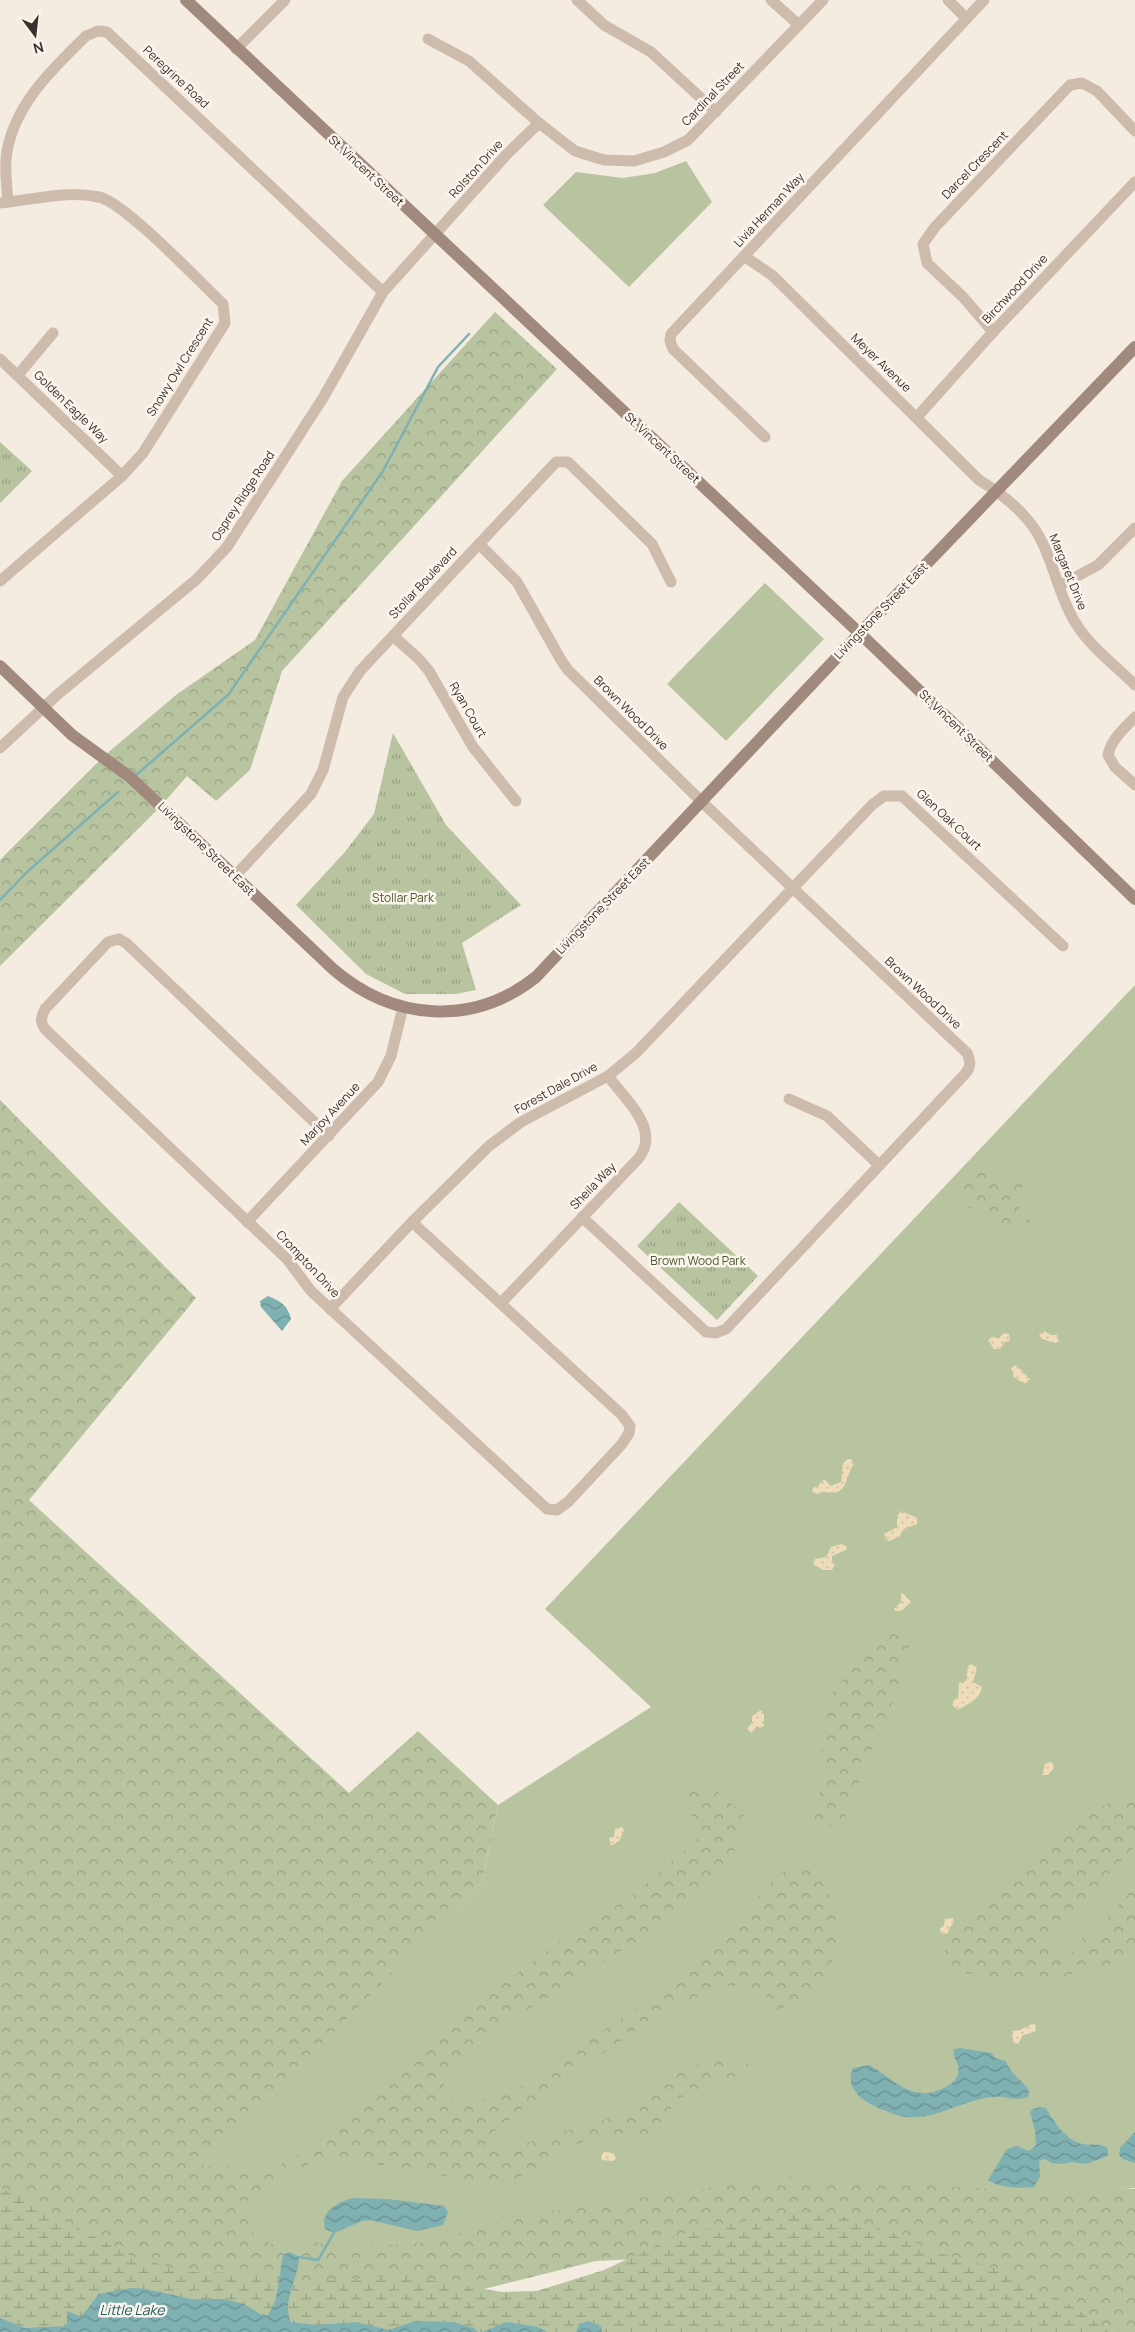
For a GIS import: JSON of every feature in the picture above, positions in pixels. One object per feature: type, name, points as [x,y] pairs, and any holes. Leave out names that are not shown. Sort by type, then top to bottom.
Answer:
[{"type":"street","name":"St. Vincent Street","points":[[186,0],[859,634],[1135,899]]},
{"type":"street","points":[[236,49],[285,0]]},
{"type":"street","points":[[577,0],[604,25],[651,52],[664,62],[716,112]]},
{"type":"street","points":[[771,0],[799,25]]},
{"type":"street","name":"Cardinal Street","points":[[428,39],[469,61],[539,124],[575,151],[604,160],[634,161],[664,152],[688,140],[823,0]]},
{"type":"street","points":[[948,0],[966,18]]},
{"type":"street","name":"Livia Herman Way","points":[[765,437],[673,349],[670,342],[673,331],[745,257],[984,0]]},
{"type":"street","name":"Peregrine Road","points":[[4,202],[6,160],[12,132],[22,109],[32,94],[86,36],[98,31],[107,32],[382,292]]},
{"type":"street","name":"Darcel Crescent","points":[[993,332],[964,297],[927,263],[924,244],[935,227],[1070,86],[1082,83],[1097,92],[1135,132]]},
{"type":"street","name":"Rolston Drive","points":[[435,235],[507,154],[539,124]]},
{"type":"street","name":"Birchwood Drive","points":[[917,417],[993,332],[1135,182]]},
{"type":"street","name":"Snowy Owl Crescent","points":[[0,581],[122,476],[143,453],[225,323],[223,304],[129,215],[101,197],[66,193],[4,202]]},
{"type":"street","name":"Osprey Ridge Road","points":[[0,748],[43,708],[192,583],[227,547],[323,398],[382,292],[435,235]]},
{"type":"street","name":"Meyer Avenue","points":[[745,257],[772,275],[979,480],[996,491]]},
{"type":"street","points":[[18,375],[53,333]]},
{"type":"street","name":"Livingstone Street East","points":[[0,666],[72,735],[130,777],[343,978],[378,999],[403,1007],[442,1012],[470,1008],[499,1000],[523,987],[536,977],[859,634],[1135,347]]},
{"type":"street","name":"Golden Eagle Way","points":[[0,358],[122,476]]},
{"type":"street","name":"Stollar Boulevard","points":[[235,876],[311,794],[323,770],[343,697],[360,671],[556,462],[568,462],[652,544],[671,582]]},
{"type":"street","name":"Margaret Drive","points":[[996,491],[1036,531],[1045,547],[1068,610],[1081,632],[1135,685]]},
{"type":"street","points":[[1059,586],[1098,565],[1135,528]]},
{"type":"street","name":"Brown Wood Drive","points":[[479,544],[516,582],[560,660],[568,670],[702,802],[967,1054],[970,1060],[970,1068],[965,1074],[726,1330],[716,1333],[706,1332],[582,1217]]},
{"type":"street","name":"Ryan Court","points":[[393,636],[429,670],[473,747],[516,800]]},
{"type":"street","points":[[1135,717],[1109,746],[1108,755],[1115,767],[1135,786]]},
{"type":"street","name":"Glen Oak Court","points":[[793,889],[872,804],[884,796],[902,796],[1062,946]]},
{"type":"street","name":"Forest Dale Drive","points":[[330,1309],[412,1222],[475,1159],[502,1136],[521,1122],[608,1076],[651,1039],[793,889]]},
{"type":"street","name":"Crompton Drive","points":[[329,1136],[120,939],[113,939],[96,955],[45,1009],[40,1018],[42,1026],[287,1259],[311,1292],[547,1509],[557,1510],[568,1502],[622,1444],[629,1433],[630,1426],[622,1414],[412,1222]]},
{"type":"street","name":"Marjoy Avenue","points":[[248,1222],[371,1090],[386,1068],[403,1007]]},
{"type":"street","name":"Sheila Way","points":[[501,1303],[638,1159],[646,1147],[646,1128],[608,1076]]},
{"type":"street","points":[[789,1099],[827,1116],[878,1165]]},
{"type":"green space","points":[[686,161],[712,202],[629,287],[543,205],[576,172],[623,178],[655,173]]},
{"type":"green space","points":[[495,312],[557,369],[282,671],[250,770],[216,801],[187,776],[161,806],[0,966],[0,860],[104,756],[176,695],[255,640],[342,481]]},
{"type":"green space","points":[[0,442],[32,471],[0,503]]},
{"type":"green space","points":[[765,583],[824,639],[726,741],[667,684]]},
{"type":"green space","name":"Stollar Park","points":[[393,733],[446,825],[521,905],[462,943],[476,990],[456,994],[405,994],[366,974],[296,905],[344,853],[374,814]]},
{"type":"green space","points":[[1135,985],[1135,2188],[266,2265],[201,2166],[482,1882],[498,1805],[651,1707],[545,1609]]},
{"type":"green space","points":[[0,1100],[196,1298],[29,1500],[349,1793],[418,1731],[498,1805],[482,1882],[202,2166],[247,2167],[258,2179],[339,2129],[395,2072],[454,2023],[581,1924],[629,1899],[698,1838],[683,1789],[713,1788],[744,1814],[734,1853],[686,1910],[472,2045],[440,2091],[462,2105],[517,2090],[662,1990],[703,1956],[780,1873],[807,1863],[829,1892],[842,1943],[821,1984],[777,2012],[765,1993],[746,1987],[724,1985],[654,2018],[528,2105],[491,2134],[499,2151],[618,2116],[676,2067],[698,2065],[715,2057],[733,2070],[752,2062],[755,2065],[754,2068],[744,2073],[672,2101],[670,2117],[659,2133],[624,2142],[588,2139],[507,2184],[477,2183],[396,2166],[373,2165],[333,2155],[300,2168],[246,2201],[254,2236],[283,2249],[313,2242],[337,2246],[414,2244],[446,2238],[472,2229],[533,2214],[783,2177],[1011,2190],[1135,2189],[1135,2332],[1072,2332],[676,2257],[596,2261],[448,2298],[0,2318]]},
{"type":"green space","points":[[981,1171],[1007,1179],[1022,1180],[1025,1183],[1013,1201],[1030,1222],[1029,1224],[1009,1234],[1001,1230],[998,1220],[992,1214],[964,1205],[957,1190]]},
{"type":"green space","name":"Brown Wood Park","points":[[679,1202],[758,1276],[717,1320],[637,1246]]},
{"type":"green space","points":[[898,1626],[911,1630],[913,1635],[883,1732],[875,1738],[873,1749],[851,1801],[844,1823],[822,1826],[814,1821],[807,1811],[831,1777],[830,1768],[822,1760],[823,1705],[846,1676]]},
{"type":"green space","points":[[1135,1792],[1135,1846],[1046,1942],[1050,1954],[1055,1957],[1061,1958],[1075,1950],[1083,1938],[1097,1931],[1130,1892],[1135,1894],[1135,1958],[1054,1979],[1019,1979],[934,1970],[955,1932],[979,1908],[1091,1811]]},
{"type":"green space","points":[[0,2187],[133,2257],[188,2272],[242,2273],[297,2283],[398,2275],[502,2292],[537,2291],[604,2270],[678,2235],[782,2214],[823,2210],[890,2232],[940,2253],[1005,2271],[1072,2306],[1110,2332],[0,2332]]},
{"type":"sand","points":[[1044,1331],[1051,1335],[1057,1335],[1059,1341],[1055,1343],[1042,1339],[1039,1335]]},
{"type":"sand","points":[[1004,1333],[1009,1334],[1010,1340],[1004,1343],[1000,1349],[994,1349],[988,1340],[992,1337],[999,1338]]},
{"type":"sand","points":[[1016,1365],[1030,1379],[1026,1383],[1014,1377],[1011,1368]]},
{"type":"sand","points":[[851,1459],[854,1464],[841,1490],[834,1493],[823,1492],[817,1494],[812,1492],[813,1488],[818,1486],[824,1479],[831,1486],[841,1482],[843,1463]]},
{"type":"sand","points":[[901,1511],[917,1518],[917,1524],[904,1529],[899,1537],[889,1541],[884,1534],[897,1527],[897,1516]]},
{"type":"sand","points":[[842,1544],[847,1547],[846,1550],[832,1556],[832,1561],[835,1564],[832,1570],[823,1570],[813,1564],[815,1559],[826,1557],[831,1547]]},
{"type":"sand","points":[[903,1593],[911,1602],[901,1611],[895,1611],[894,1609],[901,1602],[901,1594]]},
{"type":"sand","points":[[971,1664],[977,1668],[973,1682],[982,1687],[981,1691],[973,1701],[958,1710],[953,1706],[952,1702],[958,1697],[959,1683],[966,1681],[968,1666]]},
{"type":"sand","points":[[761,1710],[764,1714],[764,1726],[760,1728],[757,1726],[751,1733],[747,1728],[752,1723],[752,1716]]},
{"type":"sand","points":[[1052,1762],[1054,1768],[1048,1775],[1042,1775],[1045,1764]]},
{"type":"sand","points":[[622,1827],[624,1831],[619,1841],[611,1846],[609,1838],[614,1837],[615,1829]]},
{"type":"sand","points":[[953,1918],[954,1923],[948,1933],[941,1934],[940,1929],[944,1925],[945,1919]]},
{"type":"sand","points":[[1032,2024],[1036,2025],[1035,2032],[1023,2035],[1018,2044],[1013,2042],[1012,2031],[1020,2030]]},
{"type":"sand","points":[[604,2152],[613,2153],[616,2158],[613,2161],[602,2160],[601,2156]]},
{"type":"water","points":[[268,1296],[283,1304],[290,1314],[291,1319],[282,1331],[261,1307],[260,1301]]},
{"type":"water","points":[[960,2048],[992,2053],[995,2058],[1006,2061],[1010,2069],[1029,2091],[1028,2097],[1017,2099],[999,2097],[980,2099],[928,2116],[901,2116],[865,2101],[854,2090],[851,2083],[853,2068],[869,2065],[903,2087],[921,2093],[931,2093],[947,2087],[955,2079],[959,2071],[954,2049]]},
{"type":"water","points":[[1040,2107],[1046,2108],[1056,2124],[1071,2139],[1082,2144],[1105,2147],[1108,2149],[1108,2156],[1086,2164],[1072,2162],[1063,2164],[1052,2163],[1044,2159],[1039,2161],[1040,2177],[1034,2187],[1016,2188],[988,2180],[1007,2149],[1017,2146],[1029,2151],[1036,2145],[1035,2130],[1030,2112]]},
{"type":"water","points":[[1135,2132],[1135,2163],[1123,2159],[1119,2155],[1120,2148]]},
{"type":"water","points":[[353,2198],[388,2199],[444,2206],[448,2212],[443,2225],[417,2231],[371,2220],[362,2221],[334,2233],[325,2229],[325,2217],[328,2212],[336,2205]]},
{"type":"water","name":"Little Lake","points":[[290,2252],[299,2257],[288,2306],[291,2322],[316,2325],[356,2322],[388,2330],[416,2321],[453,2322],[474,2328],[478,2332],[0,2332],[0,2318],[25,2328],[67,2326],[67,2311],[81,2317],[99,2294],[131,2288],[146,2289],[191,2299],[224,2299],[244,2304],[260,2314],[268,2315],[276,2299],[283,2255]]},
{"type":"water","points":[[589,2321],[601,2326],[602,2332],[576,2332],[579,2324]]},
{"type":"water","points":[[506,2322],[538,2327],[547,2332],[482,2332]]},
{"type":"waterway","points":[[135,776],[228,695],[383,471],[438,367],[469,334]]},
{"type":"waterway","points":[[0,900],[28,871],[118,792]]},
{"type":"waterway","points":[[299,2257],[318,2260],[334,2233]]}]
